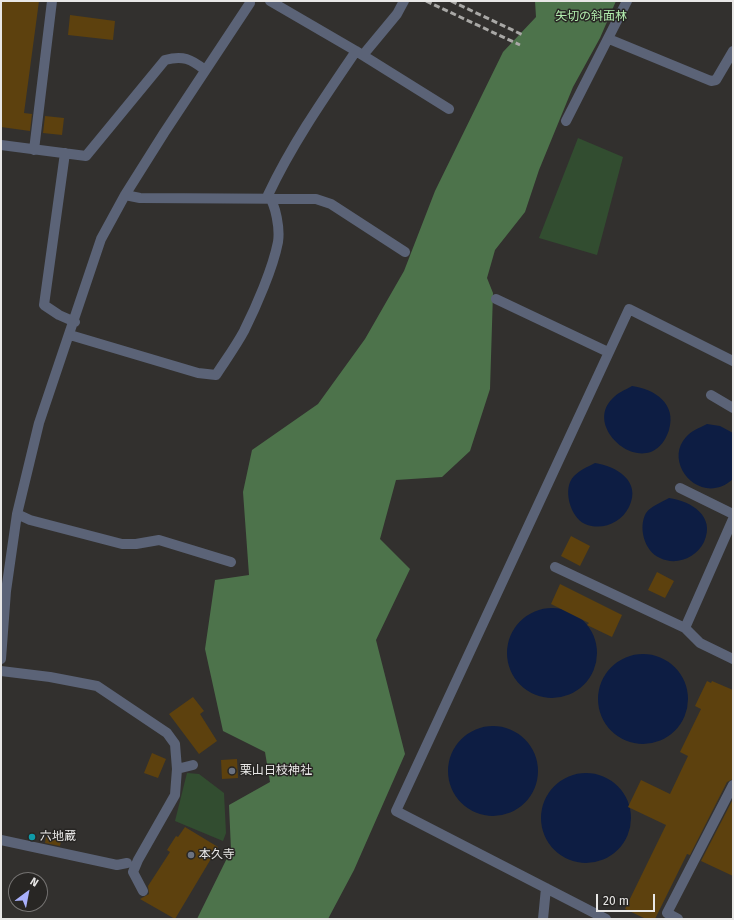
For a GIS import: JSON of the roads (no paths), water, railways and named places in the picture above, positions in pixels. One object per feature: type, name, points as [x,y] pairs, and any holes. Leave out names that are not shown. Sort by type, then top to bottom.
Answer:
[{"type":"street","points":[[34,150],[52,1]]},
{"type":"street","points":[[270,1],[360,53],[449,109]]},
{"type":"street","points":[[70,335],[198,374],[216,375],[244,332],[270,267],[278,241],[278,226],[272,200],[268,195],[281,166],[320,103],[360,53],[397,14],[404,1]]},
{"type":"street","points":[[566,121],[627,1]]},
{"type":"street","points":[[1,659],[6,591],[17,514],[40,423],[102,238],[125,195],[250,2]]},
{"type":"street","points":[[609,39],[711,81],[716,80],[733,51]]},
{"type":"street","points":[[1,145],[86,156],[165,60],[177,56],[193,61],[205,70]]},
{"type":"street","points":[[65,153],[44,305],[59,315],[75,322]]},
{"type":"street","points":[[125,195],[140,198],[272,200],[316,199],[331,204],[405,252]]},
{"type":"street","points":[[496,299],[608,352]]},
{"type":"street","points":[[606,919],[396,811],[546,492],[628,309],[733,361]]},
{"type":"street","points":[[711,395],[733,408]]},
{"type":"street","points":[[680,488],[733,514]]},
{"type":"street","points":[[17,514],[30,520],[122,544],[136,544],[159,540],[231,562]]},
{"type":"street","points":[[685,628],[733,519]]},
{"type":"street","points":[[555,568],[685,628],[700,643],[733,660]]},
{"type":"street","points":[[1,671],[50,677],[97,686],[166,733],[175,744],[177,769],[175,795],[138,860],[133,872],[142,891]]},
{"type":"street","points":[[177,769],[194,765]]},
{"type":"street","points":[[678,919],[667,914],[733,785]]},
{"type":"street","points":[[1,840],[117,865],[127,863]]},
{"type":"street","points":[[543,919],[546,888]]},
{"type":"water","points":[[632,386],[649,390],[656,394],[667,405],[670,413],[671,421],[669,430],[660,446],[648,453],[635,453],[622,447],[612,437],[605,425],[605,411],[612,399],[619,393]]},
{"type":"water","points":[[707,424],[720,426],[733,433],[733,479],[721,487],[709,488],[698,485],[688,479],[682,469],[679,459],[680,447],[686,437],[693,431]]},
{"type":"water","points":[[595,463],[611,467],[625,476],[632,490],[632,498],[626,513],[610,524],[598,527],[585,524],[575,515],[569,502],[568,495],[570,481],[574,476],[581,470]]},
{"type":"water","points":[[669,498],[685,502],[693,506],[704,517],[707,525],[707,533],[700,548],[691,556],[679,561],[666,560],[654,555],[646,544],[643,532],[646,513],[654,506]]},
{"type":"water","points":[[552,608],[569,612],[584,621],[593,636],[597,653],[593,670],[584,685],[569,694],[552,698],[535,694],[520,685],[511,670],[507,653],[511,636],[520,621],[535,612]]},
{"type":"water","points":[[643,654],[660,658],[675,667],[684,682],[688,699],[684,716],[675,731],[660,740],[643,744],[626,740],[611,731],[602,716],[598,699],[602,682],[611,667],[626,658]]},
{"type":"water","points":[[493,726],[510,730],[525,739],[534,754],[538,771],[534,788],[525,803],[510,812],[493,816],[476,812],[461,803],[452,788],[448,771],[452,754],[461,739],[476,730]]},
{"type":"water","points":[[586,773],[603,777],[618,786],[627,801],[631,818],[627,835],[618,850],[603,859],[586,863],[569,859],[554,850],[545,835],[541,818],[545,801],[554,786],[569,777]]},
{"type":"railway","points":[[426,1],[520,45]]},
{"type":"railway","points":[[451,1],[523,35]]},
{"type":"place","name":"栗山日枝神社","points":[[232,771]]},
{"type":"place","name":"六地蔵","points":[[32,837]]},
{"type":"place","name":"本久寺","points":[[191,855]]},
{"type":"park label","name":"矢切の斜面林","points":[[591,17]]}]
